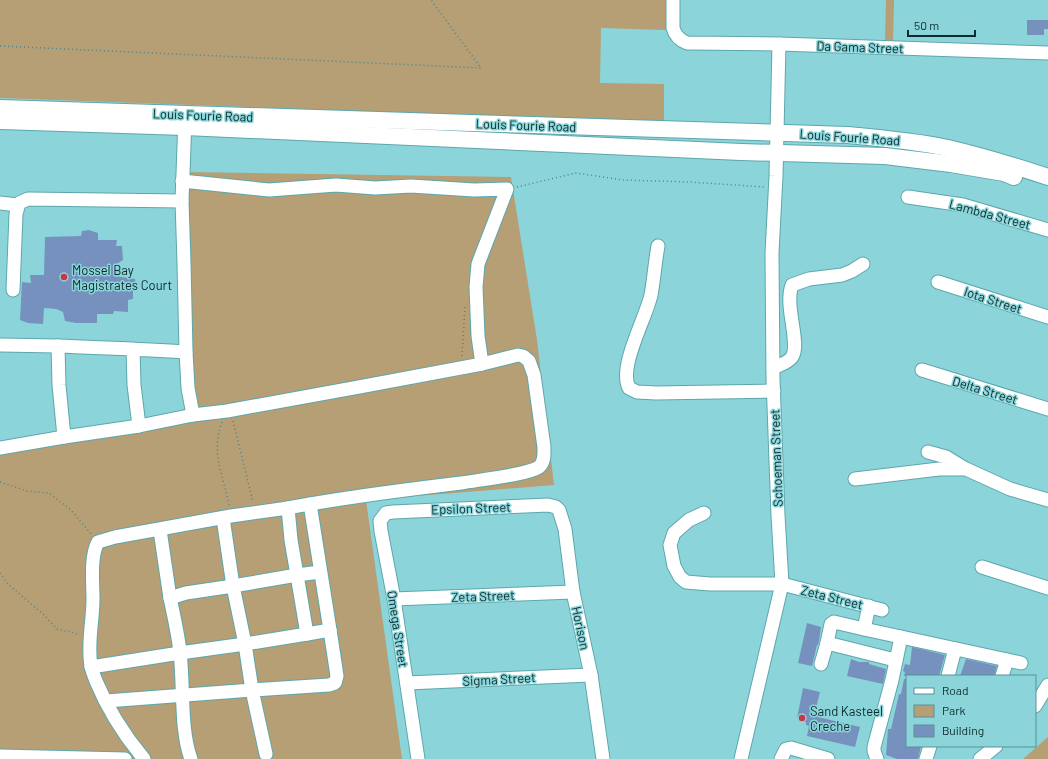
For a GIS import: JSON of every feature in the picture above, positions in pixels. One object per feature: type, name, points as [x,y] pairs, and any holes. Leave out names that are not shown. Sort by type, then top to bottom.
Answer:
[{"type":"main road","name":"Louis Fourie Road","points":[[0,108],[185,121],[776,153],[885,156],[1004,173],[1048,188]]},
{"type":"main road","name":"Louis Fourie Road","points":[[0,121],[185,121],[776,132],[882,138],[918,143],[955,150],[1006,163],[1048,177]]},
{"type":"street","name":"Da Gama Street","points":[[673,0],[672,28],[676,35],[682,41],[687,43],[778,44],[1048,53]]},
{"type":"street","name":"Schoeman Street","points":[[742,759],[782,584],[773,368],[772,253],[776,176],[778,44]]},
{"type":"street","points":[[185,121],[182,201],[186,352],[188,388],[193,415]]},
{"type":"street","points":[[182,181],[269,190],[336,185],[375,188],[411,186],[474,190],[507,189],[478,264],[476,287],[478,336],[482,364]]},
{"type":"street","name":"Lambda Street","points":[[908,197],[963,205],[1048,230]]},
{"type":"street","points":[[13,290],[17,205],[22,200],[182,201]]},
{"type":"street","points":[[0,203],[17,205]]},
{"type":"street","points":[[658,246],[651,296],[629,360],[627,375],[629,388],[637,392],[656,393],[774,392]]},
{"type":"street","points":[[773,368],[789,361],[793,357],[795,349],[790,312],[790,290],[792,285],[809,279],[842,275],[863,264]]},
{"type":"street","name":"Iota Street","points":[[938,282],[1048,317]]},
{"type":"street","points":[[0,345],[186,352]]},
{"type":"street","points":[[58,346],[59,385],[64,437]]},
{"type":"street","points":[[133,349],[134,385],[139,426]]},
{"type":"street","points":[[0,448],[139,426],[193,415],[227,411],[482,364],[518,355],[523,356],[528,361],[534,375],[544,447],[544,458],[542,464],[538,468],[495,478],[227,517],[115,537],[98,542],[94,556],[93,612],[90,641],[91,667],[101,692],[117,723],[131,744],[144,759]]},
{"type":"street","name":"Delta Street","points":[[922,370],[1048,409]]},
{"type":"street","points":[[928,452],[946,458],[1010,489],[1048,500]]},
{"type":"street","points":[[855,479],[939,469],[966,469]]},
{"type":"street","points":[[106,701],[329,685],[335,683],[336,676],[330,630],[310,504]]},
{"type":"street","name":"Epsilon Street","points":[[393,512],[548,505]]},
{"type":"street","name":"Horison","points":[[548,505],[556,507],[561,516],[564,529],[573,592],[591,675],[603,759]]},
{"type":"street","points":[[288,508],[306,634]]},
{"type":"street","name":"Omega Street","points":[[393,512],[386,513],[380,521],[394,599],[417,757]]},
{"type":"street","name":"Zeta Street","points":[[704,513],[689,520],[674,533],[670,545],[674,566],[680,577],[686,582],[782,584],[876,608],[864,629]]},
{"type":"street","points":[[227,517],[233,586],[245,644],[252,690],[266,754]]},
{"type":"street","points":[[160,530],[180,652],[186,735],[188,751],[191,759]]},
{"type":"street","points":[[982,567],[1048,588]]},
{"type":"street","points":[[170,598],[186,593],[320,572]]},
{"type":"street","name":"Zeta Street","points":[[394,599],[573,592]]},
{"type":"street","points":[[821,664],[832,624],[834,622],[1021,663]]},
{"type":"street","points":[[91,667],[180,652],[245,644],[330,630]]},
{"type":"street","points":[[877,759],[874,747],[892,680],[901,637]]},
{"type":"street","points":[[827,643],[895,660]]},
{"type":"street","points":[[948,675],[955,649]]},
{"type":"street","points":[[1002,675],[1007,660]]},
{"type":"street","name":"Sigma Street","points":[[406,683],[591,675]]},
{"type":"street","points":[[1036,704],[1048,685]]},
{"type":"street","points":[[926,759],[930,747]]},
{"type":"street","points":[[980,759],[995,747]]},
{"type":"street","points":[[781,759],[786,749],[791,748],[828,759]]},
{"type":"street","points":[[0,756],[125,759]]},
{"type":"path","points":[[0,46],[481,68],[431,0]]},
{"type":"path","points":[[507,189],[576,173],[623,180],[775,187]]},
{"type":"path","points":[[459,368],[463,352],[465,304]]},
{"type":"path","points":[[227,411],[232,418],[252,501],[260,512]]},
{"type":"path","points":[[227,411],[220,428],[216,445],[227,517]]},
{"type":"path","points":[[0,482],[27,491],[49,493],[71,510],[98,542]]},
{"type":"path","points":[[0,573],[8,584],[44,615],[57,629],[75,633],[90,641]]},
{"type":"green space","points":[[0,0],[667,0],[666,30],[601,28],[600,83],[664,84],[664,122],[0,98]]},
{"type":"green space","points":[[886,0],[894,0],[893,41],[885,40]]},
{"type":"green space","points":[[183,172],[511,177],[537,340],[554,485],[366,500],[402,759],[0,759],[0,453],[194,420],[191,276]]},
{"type":"green space","points":[[1048,737],[1048,759],[1023,759]]},
{"type":"building","points":[[1027,20],[1048,20],[1048,29],[1044,29],[1044,35],[1027,35]]},
{"type":"building","name":"Mossel Bay Magistrates Court","points":[[89,230],[98,233],[98,240],[117,240],[116,246],[122,246],[123,260],[115,265],[115,276],[135,279],[137,291],[133,291],[133,299],[128,300],[128,312],[114,311],[113,314],[97,314],[97,323],[76,323],[65,321],[63,312],[56,309],[44,308],[43,324],[28,323],[20,320],[22,282],[31,283],[30,275],[44,275],[45,237],[81,236],[82,231]]},
{"type":"building","points":[[807,623],[821,627],[812,666],[798,663]]},
{"type":"building","points":[[912,647],[945,655],[939,675],[904,676],[905,672],[903,671],[905,664],[910,665]]},
{"type":"building","points":[[851,659],[859,662],[869,662],[869,664],[886,669],[883,684],[847,676]]},
{"type":"building","points":[[966,659],[997,666],[994,675],[960,675]]},
{"type":"building","points":[[904,679],[906,679],[906,747],[921,747],[918,759],[897,759],[886,755],[888,729],[891,729],[899,694],[901,694]]},
{"type":"building","points":[[803,688],[820,692],[815,712],[819,713],[818,717],[860,727],[855,747],[807,736],[809,726],[806,725],[806,722],[801,721],[802,719],[797,718]]},
{"type":"place","name":"Mossel Bay Magistrates Court","points":[[64,277]]},
{"type":"place","name":"Sand Kasteel Creche","points":[[802,718]]}]
